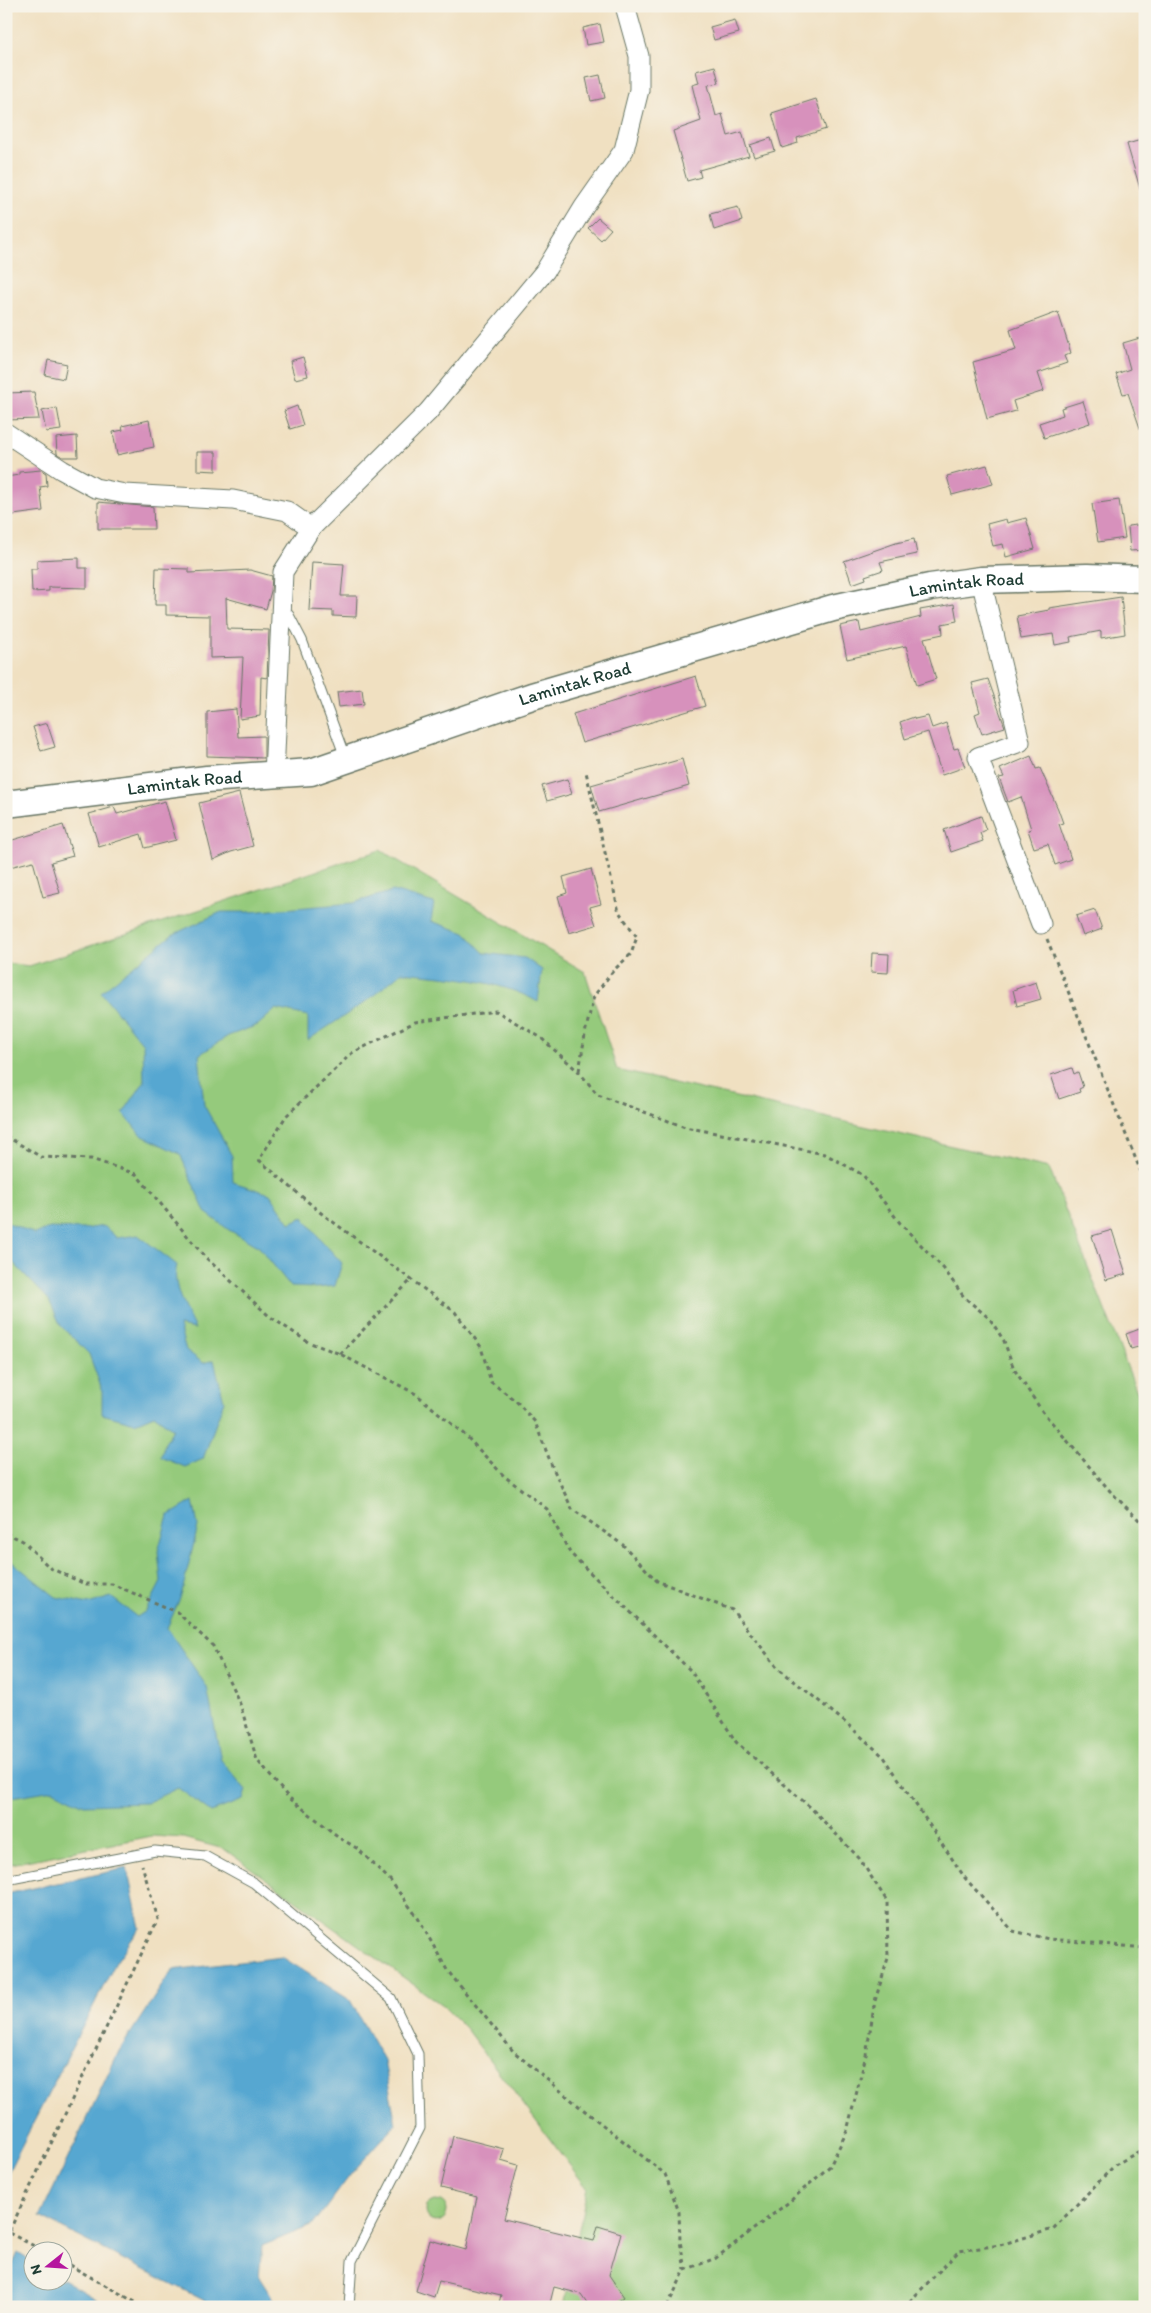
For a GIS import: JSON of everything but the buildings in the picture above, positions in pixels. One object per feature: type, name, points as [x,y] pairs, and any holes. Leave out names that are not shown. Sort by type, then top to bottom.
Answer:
[{"type":"main road","name":"Lamintak Road","points":[[6,804],[207,779],[274,776],[310,772],[532,696],[833,608],[930,587],[981,580],[1087,577],[1145,579]]},
{"type":"street","points":[[274,776],[283,572],[311,528],[428,412],[545,271],[584,207],[624,150],[639,90],[639,56],[625,6]]},
{"type":"street","points":[[6,434],[62,470],[95,488],[126,494],[233,500],[286,511],[311,528]]},
{"type":"street","points":[[981,580],[1020,742],[978,757],[1041,924]]},
{"type":"lane","points":[[281,611],[289,615],[302,640],[346,760]]},
{"type":"lane","points":[[6,1880],[155,1852],[205,1856],[254,1883],[391,1998],[418,2054],[420,2128],[352,2261],[349,2307]]},
{"type":"path","points":[[579,1072],[594,996],[613,971],[631,954],[637,937],[619,912],[586,772]]},
{"type":"path","points":[[1041,924],[1145,1182]]},
{"type":"path","points":[[1145,1526],[1110,1491],[1042,1411],[1014,1369],[1004,1342],[990,1319],[964,1297],[944,1269],[900,1224],[863,1175],[825,1154],[685,1127],[598,1095],[579,1072],[540,1037],[496,1011],[415,1022],[352,1053],[286,1116],[259,1160],[322,1213],[455,1312],[481,1348],[491,1382],[517,1402],[535,1422],[552,1466],[572,1509],[623,1545],[658,1580],[732,1610],[778,1668],[846,1723],[884,1757],[965,1878],[1013,1932],[1049,1938],[1145,1948]]},
{"type":"path","points":[[6,1136],[41,1157],[91,1159],[136,1174],[204,1256],[269,1316],[308,1342],[340,1354],[416,1394],[466,1436],[504,1476],[548,1509],[570,1553],[691,1671],[736,1742],[810,1807],[859,1858],[887,1901],[888,1958],[875,2001],[866,2055],[847,2131],[830,2166],[789,2202],[716,2258],[685,2270]]},
{"type":"path","points":[[340,1354],[411,1280]]},
{"type":"path","points":[[6,1533],[24,1541],[50,1568],[85,1584],[112,1584],[177,1612],[213,1646],[240,1704],[257,1760],[288,1797],[340,1838],[358,1849],[390,1880],[418,1918],[447,1970],[512,2051],[580,2108],[665,2174],[679,2212],[680,2242],[685,2270],[667,2307]]},
{"type":"path","points":[[6,2238],[158,1920],[139,1855]]},
{"type":"path","points":[[904,2307],[958,2251],[1000,2245],[1053,2229],[1115,2165],[1145,2148]]},
{"type":"path","points":[[9,2233],[23,2240]]},
{"type":"path","points":[[72,2267],[144,2307]]},
{"type":"green space","points":[[380,850],[585,972],[617,1070],[1049,1168],[1145,1412],[1145,2307],[564,2307],[587,2188],[466,2029],[442,2005],[224,1849],[183,1838],[152,1836],[6,1865],[6,963],[29,966]]},
{"type":"green space","points":[[436,2200],[444,2203],[447,2211],[444,2219],[436,2222],[428,2219],[425,2211],[428,2203]]},
{"type":"water","points":[[393,891],[434,903],[431,921],[465,933],[484,953],[525,958],[542,970],[538,1002],[506,988],[472,980],[402,972],[367,1001],[308,1040],[308,1016],[276,1009],[258,1025],[228,1036],[199,1055],[204,1105],[232,1156],[233,1182],[270,1194],[290,1223],[303,1217],[342,1263],[335,1286],[316,1288],[291,1287],[259,1247],[229,1230],[205,1212],[180,1154],[141,1135],[123,1113],[144,1082],[143,1044],[101,992],[172,935],[221,912],[249,912],[353,903]]},
{"type":"water","points":[[6,1222],[35,1234],[50,1228],[83,1229],[104,1226],[117,1238],[138,1235],[177,1265],[176,1281],[178,1289],[195,1329],[179,1326],[186,1350],[203,1363],[214,1360],[224,1401],[203,1459],[185,1467],[161,1457],[165,1443],[173,1429],[154,1415],[135,1423],[102,1414],[102,1390],[89,1354],[61,1326],[49,1300],[6,1255]]},
{"type":"water","points":[[193,1501],[198,1526],[181,1596],[167,1628],[207,1687],[221,1760],[246,1790],[243,1800],[211,1812],[178,1788],[146,1803],[84,1805],[53,1790],[6,1798],[7,1558],[56,1597],[88,1604],[111,1597],[137,1617],[146,1611],[161,1582],[158,1551],[168,1516]]},
{"type":"water","points":[[127,1868],[140,1928],[116,1962],[6,2176],[6,1894]]},
{"type":"water","points":[[282,1957],[350,2000],[384,2061],[396,2124],[351,2174],[313,2225],[262,2246],[259,2277],[278,2307],[217,2307],[40,2217],[119,2051],[172,1970]]},
{"type":"water","points":[[18,2253],[22,2256],[22,2290],[72,2290],[72,2284],[106,2305],[105,2307],[6,2307],[6,2279]]}]
